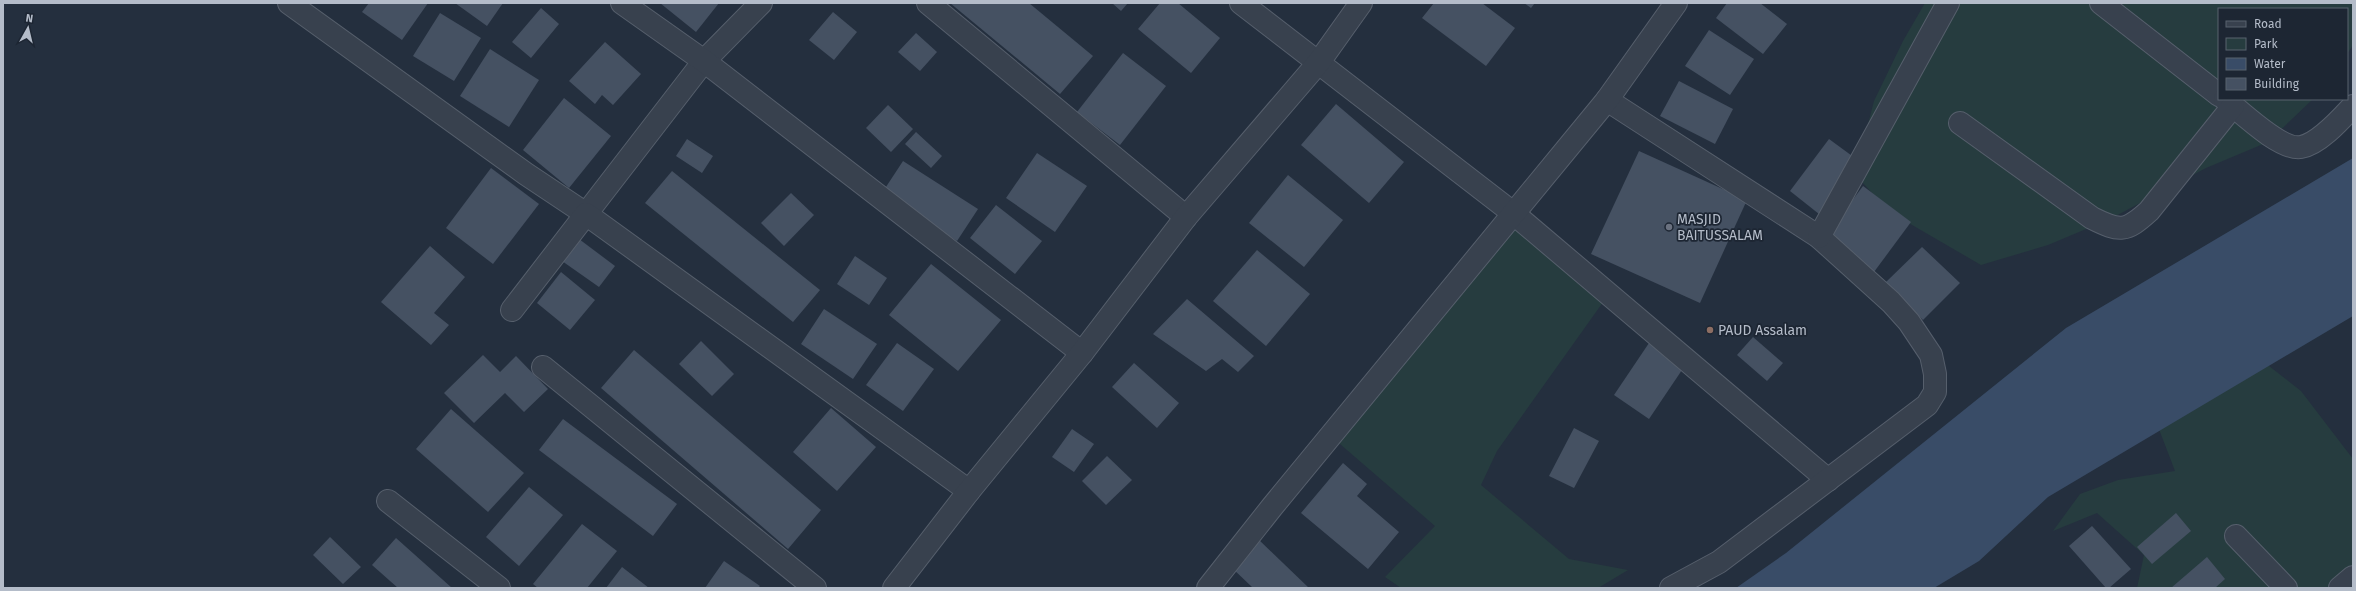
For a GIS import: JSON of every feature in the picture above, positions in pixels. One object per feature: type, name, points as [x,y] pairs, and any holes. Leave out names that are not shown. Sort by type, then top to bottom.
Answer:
[{"type":"street","points":[[289,3],[526,174],[586,214],[969,491]]},
{"type":"street","points":[[622,3],[704,61],[1082,353]]},
{"type":"street","points":[[512,310],[704,61],[761,3]]},
{"type":"street","points":[[928,3],[1186,217]]},
{"type":"street","points":[[1241,3],[1513,213],[1828,480]]},
{"type":"street","points":[[894,588],[969,491],[1082,353],[1186,217],[1319,62],[1361,3]]},
{"type":"street","points":[[1208,588],[1513,213],[1607,100],[1676,3]]},
{"type":"street","points":[[1819,237],[1948,3]]},
{"type":"street","points":[[2101,3],[2218,94]]},
{"type":"street","points":[[1607,100],[1819,237],[1891,302],[1909,322],[1931,355],[1935,374],[1935,392],[1927,405],[1719,562],[1671,588]]},
{"type":"street","points":[[1960,123],[2092,218],[2107,226],[2120,228],[2133,226],[2149,211],[2226,100],[2282,142],[2300,148],[2316,140],[2338,122],[2353,106]]},
{"type":"street","points":[[543,367],[815,588]]},
{"type":"street","points":[[388,501],[499,588]]},
{"type":"street","points":[[2236,536],[2286,588]]},
{"type":"street","points":[[2340,588],[2353,578]]},
{"type":"green space","points":[[1925,3],[2353,3],[2353,45],[2348,52],[2348,8],[2218,8],[2218,100],[2312,100],[2268,142],[2206,168],[2110,219],[2048,245],[1981,265],[1888,211],[1855,174],[1874,101],[1903,41]]},
{"type":"green space","points":[[1518,210],[1606,298],[1497,451],[1481,485],[1569,559],[1628,570],[1598,588],[1401,588],[1385,577],[1435,526],[1333,438]]},
{"type":"green space","points":[[2260,359],[2301,391],[2353,459],[2353,588],[2137,588],[2144,555],[2097,513],[2053,531],[2080,494],[2118,480],[2175,471],[2152,411]]},
{"type":"water","points":[[2353,158],[2353,316],[2048,497],[1979,561],[1934,588],[1736,588],[1786,553],[2066,328]]},
{"type":"building","points":[[369,3],[428,3],[402,40],[362,12]]},
{"type":"building","points":[[455,3],[503,3],[487,26]]},
{"type":"building","points":[[660,3],[719,3],[696,32]]},
{"type":"building","points":[[950,3],[1029,3],[1093,56],[1060,94]]},
{"type":"building","points":[[1112,3],[1128,3],[1121,11]]},
{"type":"building","points":[[1160,3],[1178,3],[1220,38],[1191,73],[1138,29]]},
{"type":"building","points":[[1434,3],[1482,3],[1515,28],[1486,66],[1422,18]]},
{"type":"building","points":[[1524,3],[1535,3],[1531,8]]},
{"type":"building","points":[[1727,3],[1760,3],[1787,24],[1763,54],[1716,18]]},
{"type":"building","points":[[541,8],[559,24],[531,58],[512,42]]},
{"type":"building","points":[[833,12],[857,32],[834,60],[809,40]]},
{"type":"building","points":[[440,13],[481,38],[454,81],[413,56]]},
{"type":"building","points":[[1709,30],[1754,59],[1730,95],[1685,66]]},
{"type":"building","points":[[916,33],[937,52],[920,71],[898,52]]},
{"type":"building","points":[[605,42],[641,74],[613,105],[602,95],[595,104],[569,81]]},
{"type":"building","points":[[490,49],[539,80],[509,127],[460,96]]},
{"type":"building","points":[[1123,53],[1166,86],[1120,145],[1077,112]]},
{"type":"building","points":[[1679,81],[1733,109],[1715,144],[1660,116]]},
{"type":"building","points":[[564,98],[611,136],[569,188],[523,150]]},
{"type":"building","points":[[1336,104],[1404,162],[1369,203],[1301,145]]},
{"type":"building","points":[[888,105],[913,129],[891,152],[866,128]]},
{"type":"building","points":[[916,132],[942,156],[931,168],[905,144]]},
{"type":"building","points":[[687,139],[713,156],[702,173],[676,156]]},
{"type":"building","points":[[1829,139],[1859,161],[1819,214],[1790,191]]},
{"type":"building","name":"MASJID BAITUSSALAM","points":[[1639,151],[1747,200],[1700,303],[1591,254]]},
{"type":"building","points":[[1037,153],[1087,186],[1055,232],[1006,198]]},
{"type":"building","points":[[903,161],[978,209],[957,241],[882,193]]},
{"type":"building","points":[[491,168],[539,204],[493,264],[446,228]]},
{"type":"building","points":[[672,171],[820,290],[793,322],[645,203]]},
{"type":"building","points":[[1288,175],[1343,220],[1304,267],[1249,223]]},
{"type":"building","points":[[1863,186],[1911,222],[1874,272],[1826,236]]},
{"type":"building","points":[[791,193],[814,215],[784,246],[761,223]]},
{"type":"building","points":[[996,205],[1042,241],[1015,274],[970,238]]},
{"type":"building","points":[[579,239],[615,266],[599,287],[562,261]]},
{"type":"building","points":[[430,246],[465,277],[434,313],[449,325],[431,345],[381,302]]},
{"type":"building","points":[[1922,247],[1960,283],[1923,320],[1885,283]]},
{"type":"building","points":[[1257,250],[1310,294],[1266,346],[1213,301]]},
{"type":"building","points":[[855,256],[887,278],[869,305],[837,284]]},
{"type":"building","points":[[931,264],[1001,320],[958,371],[889,315]]},
{"type":"building","points":[[561,272],[595,300],[570,330],[537,303]]},
{"type":"building","points":[[1187,299],[1254,356],[1238,372],[1222,359],[1206,371],[1153,334]]},
{"type":"building","points":[[824,309],[877,344],[853,379],[801,344]]},
{"type":"building","points":[[1753,337],[1783,363],[1767,381],[1737,355]]},
{"type":"building","points":[[701,341],[734,374],[712,396],[679,364]]},
{"type":"building","points":[[897,343],[934,369],[903,411],[866,385]]},
{"type":"building","points":[[1649,343],[1684,367],[1649,419],[1614,395]]},
{"type":"building","points":[[634,350],[821,510],[788,549],[601,388]]},
{"type":"building","points":[[483,355],[500,372],[516,356],[548,389],[524,412],[505,393],[474,423],[444,393]]},
{"type":"building","points":[[1134,363],[1179,403],[1157,428],[1112,387]]},
{"type":"building","points":[[831,408],[876,447],[837,491],[793,452]]},
{"type":"building","points":[[451,409],[524,473],[488,512],[416,449]]},
{"type":"building","points":[[563,419],[677,504],[653,536],[539,450]]},
{"type":"building","points":[[1574,428],[1599,441],[1574,488],[1549,476]]},
{"type":"building","points":[[1072,429],[1094,444],[1074,472],[1052,457]]},
{"type":"building","points":[[1107,456],[1132,480],[1106,505],[1082,481]]},
{"type":"building","points":[[1343,463],[1367,484],[1357,496],[1399,532],[1368,569],[1301,513]]},
{"type":"building","points":[[529,487],[563,515],[519,566],[486,537]]},
{"type":"building","points":[[2176,513],[2191,531],[2152,564],[2137,547]]},
{"type":"building","points":[[582,524],[617,551],[587,588],[538,588],[533,584]]},
{"type":"building","points":[[2092,526],[2131,569],[2109,588],[2106,588],[2069,546]]},
{"type":"building","points":[[330,537],[361,567],[343,584],[313,555]]},
{"type":"building","points":[[396,538],[452,588],[398,588],[372,565]]},
{"type":"building","points":[[1257,538],[1309,588],[1253,588],[1230,566]]},
{"type":"building","points":[[2207,557],[2225,579],[2215,588],[2171,588]]},
{"type":"building","points":[[724,561],[760,586],[758,588],[705,588]]},
{"type":"building","points":[[622,567],[649,588],[606,588]]},
{"type":"place","name":"MASJID BAITUSSALAM","points":[[1669,227]]},
{"type":"place","name":"PAUD Assalam","points":[[1710,330]]}]
